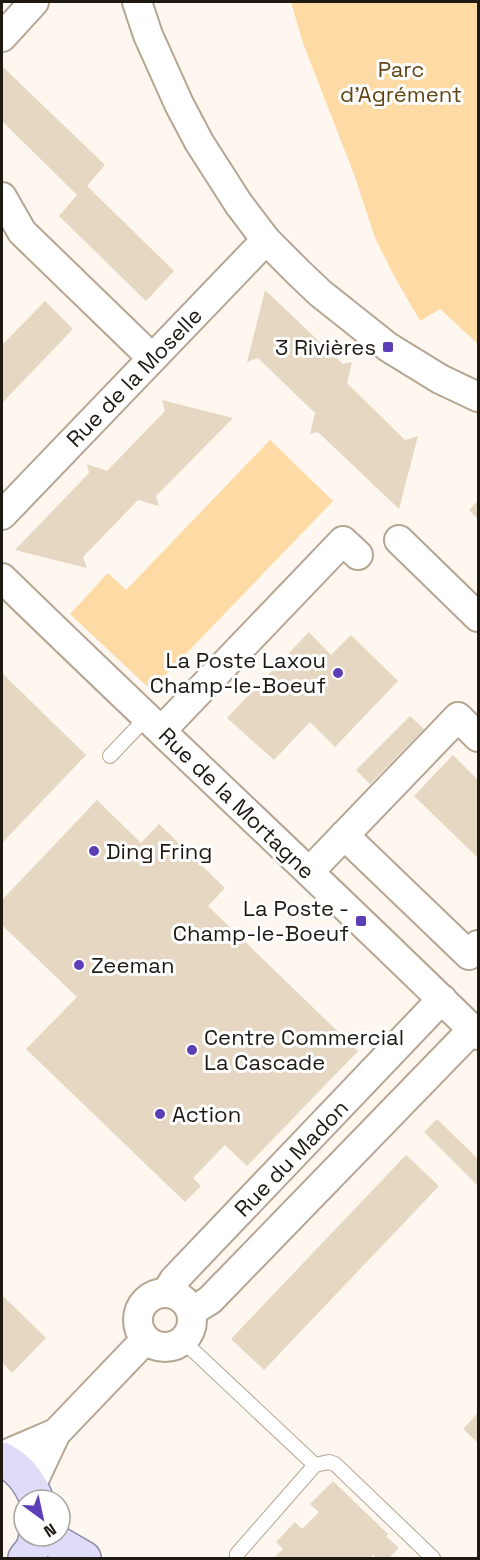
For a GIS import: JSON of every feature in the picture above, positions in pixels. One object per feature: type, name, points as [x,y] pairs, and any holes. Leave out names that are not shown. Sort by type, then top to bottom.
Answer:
[{"type":"main road","points":[[2,1458],[23,1474],[31,1488]]},
{"type":"main road","points":[[67,1548],[84,1558]]},
{"type":"street","points":[[3,34],[34,2]]},
{"type":"street","points":[[137,2],[148,35],[199,142],[238,203],[266,240],[321,293],[388,346],[440,379],[478,397]]},
{"type":"street","points":[[2,197],[22,232],[152,358]]},
{"type":"street","name":"Rue de la Moselle","points":[[2,515],[266,240]]},
{"type":"street","points":[[399,540],[478,617]]},
{"type":"street","points":[[154,724],[343,541],[358,555]]},
{"type":"street","name":"Rue de la Mortagne","points":[[2,578],[476,1032]]},
{"type":"street","points":[[309,872],[458,717],[478,737]]},
{"type":"street","points":[[344,835],[469,956],[478,945]]},
{"type":"street","name":"Rue du Madon","points":[[166,1293],[174,1280],[442,999]]},
{"type":"street","name":"Rue du Madon","points":[[191,1312],[210,1300],[476,1032]]},
{"type":"street","points":[[166,1293],[182,1299],[191,1312],[192,1321],[186,1337],[171,1346],[154,1344],[142,1333],[139,1325],[139,1317],[145,1303],[158,1294],[166,1293]]},
{"type":"street","points":[[2,1458],[56,1433],[147,1339]]},
{"type":"street","points":[[36,1488],[56,1433]]},
{"type":"lane","points":[[110,756],[154,724]]},
{"type":"lane","points":[[182,1340],[315,1465]]},
{"type":"lane","points":[[237,1558],[237,1554],[315,1465],[329,1461],[335,1464],[433,1558]]},
{"type":"green space","name":"Parc d'Agrément","points":[[291,2],[478,2],[478,344],[440,309],[420,321],[393,274],[375,238],[355,177],[303,43]]},
{"type":"green space","points":[[270,440],[333,501],[151,690],[70,614],[108,573],[126,590]]},
{"type":"building","points":[[4,68],[105,165],[87,186],[174,271],[146,301],[59,216],[77,195],[2,121],[2,70]]},
{"type":"building","points":[[265,290],[343,364],[352,362],[347,383],[405,440],[418,436],[399,509],[318,432],[310,434],[315,413],[258,358],[247,362]]},
{"type":"building","points":[[45,301],[73,329],[2,403],[2,345]]},
{"type":"building","points":[[162,400],[233,418],[156,496],[159,506],[138,500],[83,557],[87,568],[15,550],[89,473],[87,464],[107,471],[165,411]]},
{"type":"building","points":[[478,501],[478,519],[469,510]]},
{"type":"building","points":[[309,632],[331,655],[351,635],[398,681],[335,747],[310,722],[274,760],[227,718]]},
{"type":"building","points":[[2,673],[86,755],[2,843]]},
{"type":"building","points":[[410,716],[424,729],[370,784],[356,770]]},
{"type":"building","points":[[453,755],[478,780],[478,858],[414,796]]},
{"type":"building","points":[[97,800],[141,843],[159,824],[225,888],[208,906],[358,1051],[247,1166],[225,1145],[193,1178],[201,1186],[185,1202],[26,1049],[77,997],[2,925],[2,900]]},
{"type":"building","points":[[437,1119],[478,1159],[478,1186],[424,1132]]},
{"type":"building","points":[[406,1155],[439,1186],[264,1370],[231,1339]]},
{"type":"building","points":[[2,1295],[46,1338],[12,1373],[2,1362]]},
{"type":"building","points":[[478,1413],[478,1443],[463,1429]]},
{"type":"building","points":[[333,1481],[388,1534],[386,1536],[399,1548],[389,1558],[377,1558],[373,1555],[370,1558],[274,1558],[283,1549],[276,1542],[295,1522],[302,1529],[319,1512],[310,1504]]},
{"type":"place","name":"3 Rivières","points":[[388,347]]},
{"type":"place","name":"La Poste Laxou Champ-le-Boeuf","points":[[338,673]]},
{"type":"place","name":"Ding Fring","points":[[94,851]]},
{"type":"place","name":"La Poste - Champ-le-Boeuf","points":[[361,921]]},
{"type":"place","name":"Zeeman","points":[[79,965]]},
{"type":"place","name":"Centre Commercial La Cascade","points":[[192,1050]]},
{"type":"place","name":"Action","points":[[160,1114]]}]
